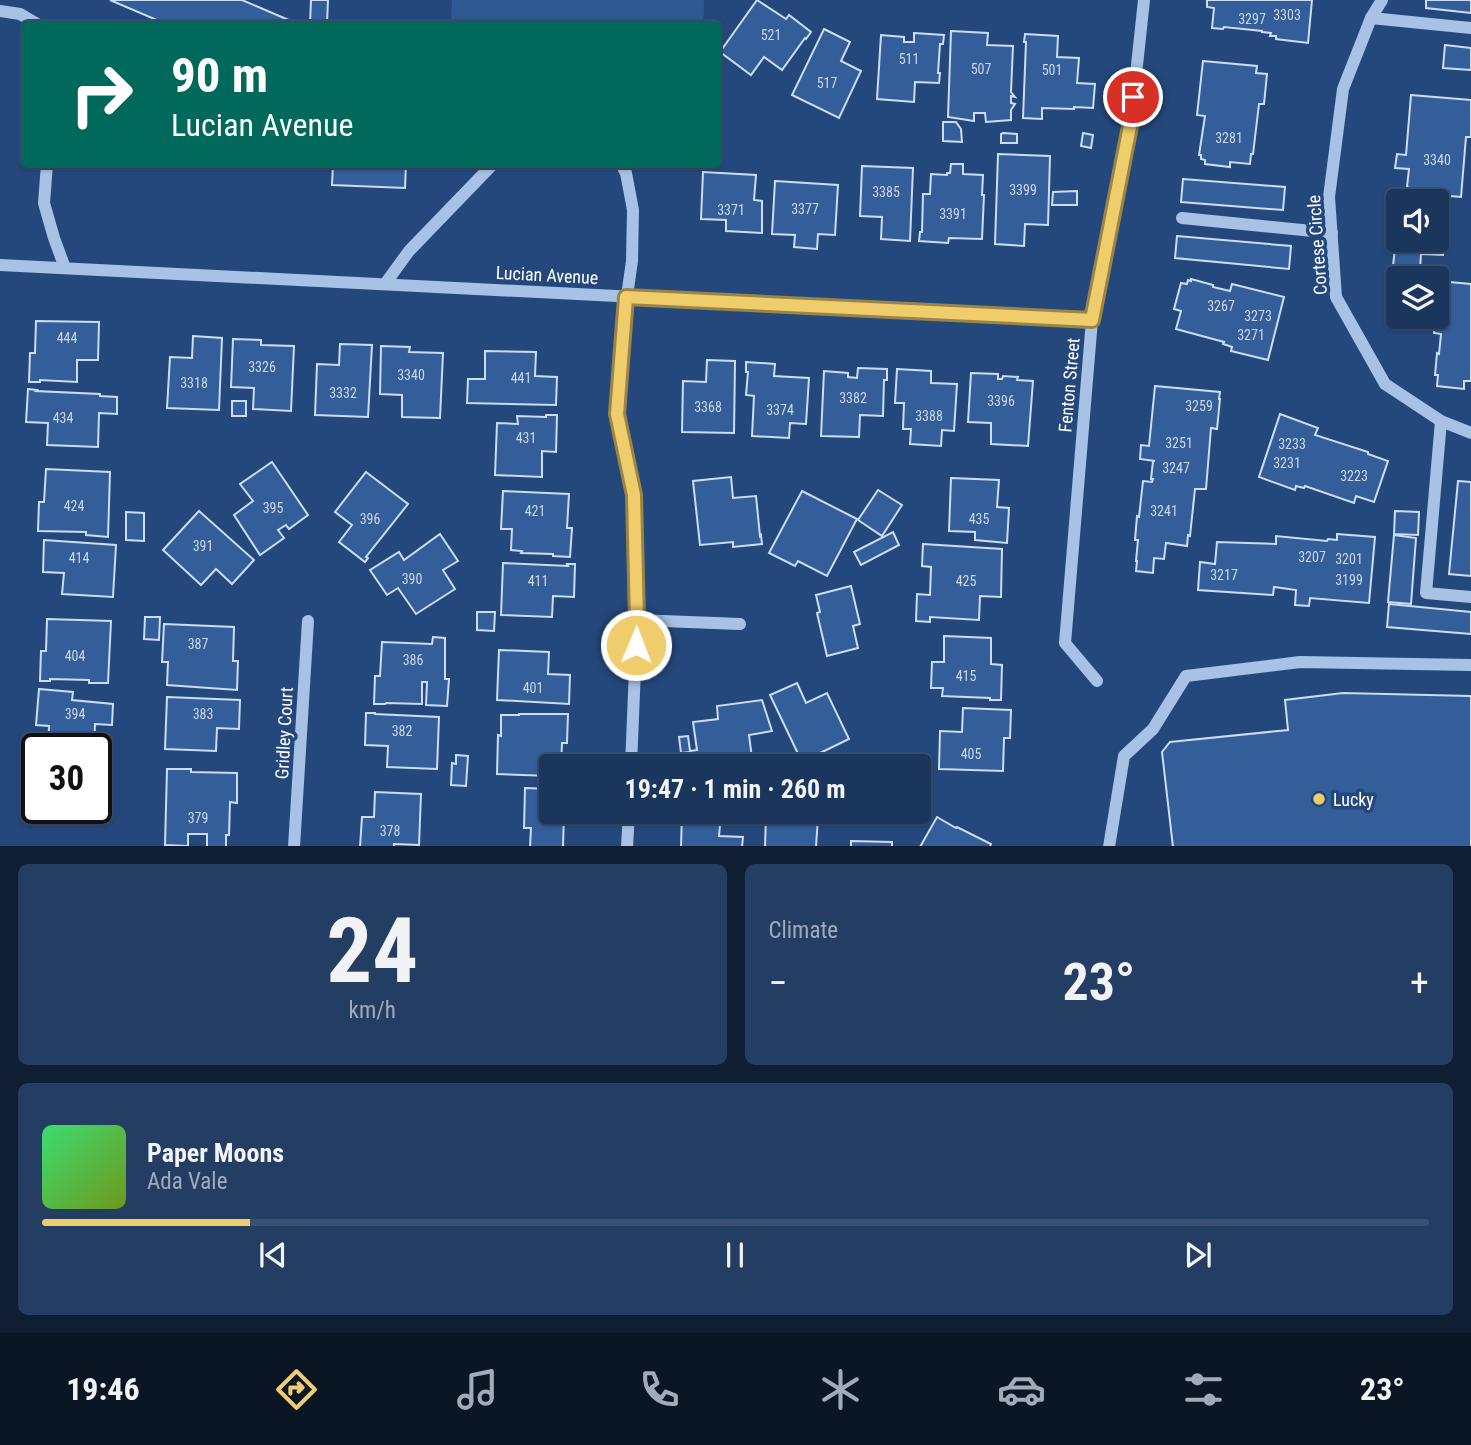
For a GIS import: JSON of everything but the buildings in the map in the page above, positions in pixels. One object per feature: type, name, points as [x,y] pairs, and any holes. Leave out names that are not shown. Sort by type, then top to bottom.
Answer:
[{"type":"street","name":"Fenton Street","points":[[1097,681],[1065,643],[1092,320],[1131,121],[1144,0]]},
{"type":"street","name":"Cortese Circle","points":[[1382,0],[1371,18],[1343,89],[1329,197],[1336,297],[1385,384],[1441,421],[1471,433]]},
{"type":"street","points":[[0,11],[20,14],[32,21]]},
{"type":"street","points":[[1371,18],[1471,28]]},
{"type":"street","points":[[47,168],[44,203],[65,268]]},
{"type":"street","points":[[385,284],[409,251],[489,168]]},
{"type":"street","points":[[623,168],[633,210],[632,261],[626,297],[617,414],[634,495],[637,620],[631,754]]},
{"type":"street","points":[[1182,218],[1332,233]]},
{"type":"street","name":"Lucian Avenue","points":[[0,265],[1092,320]]},
{"type":"street","points":[[1441,421],[1426,593],[1471,597]]},
{"type":"street","points":[[637,620],[740,624]]},
{"type":"street","name":"Gridley Court","points":[[295,846],[307,621]]},
{"type":"street","points":[[1109,846],[1124,756],[1153,729],[1186,676],[1300,662],[1471,665]]},
{"type":"street","points":[[627,846],[628,824]]},
{"type":"shaded area","points":[[452,0],[704,0],[703,21],[451,21]]},
{"type":"place","name":"Lucky","points":[[1319,799]]},
{"type":"route","points":[[636,645],[634,495],[617,414],[626,297],[1092,320],[1131,121],[1133,97]]}]
